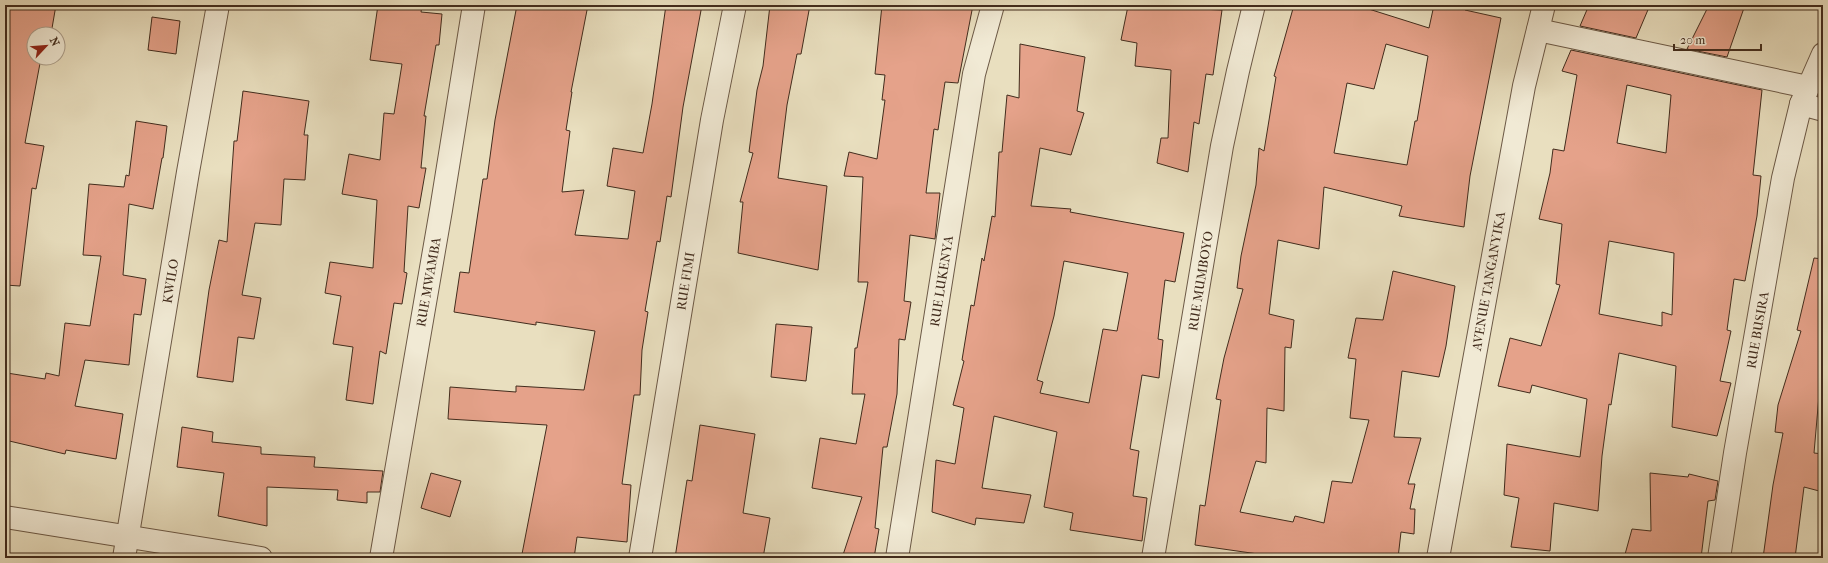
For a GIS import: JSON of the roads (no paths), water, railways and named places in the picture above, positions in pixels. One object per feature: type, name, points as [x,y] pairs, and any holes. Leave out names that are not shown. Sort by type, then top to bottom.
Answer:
[{"type":"street","name":"KWILO","points":[[124,558],[188,172],[218,5]]},
{"type":"street","name":"RUE MWAMBA","points":[[381,558],[440,217],[474,5]]},
{"type":"street","name":"RUE FIMI","points":[[640,558],[712,120],[735,5]]},
{"type":"street","name":"RUE LUKENYA","points":[[897,558],[974,74],[993,5]]},
{"type":"street","name":"RUE MUMBOYO","points":[[1153,558],[1222,146],[1254,5]]},
{"type":"street","name":"AVENUE TANGANYIKA","points":[[1438,558],[1522,94],[1544,5]]},
{"type":"street","points":[[1538,30],[1805,96],[1823,110]]},
{"type":"street","name":"RUE BUSIRA","points":[[1719,558],[1735,453],[1783,178],[1805,96],[1823,54]]},
{"type":"street","points":[[5,517],[261,558]]}]
